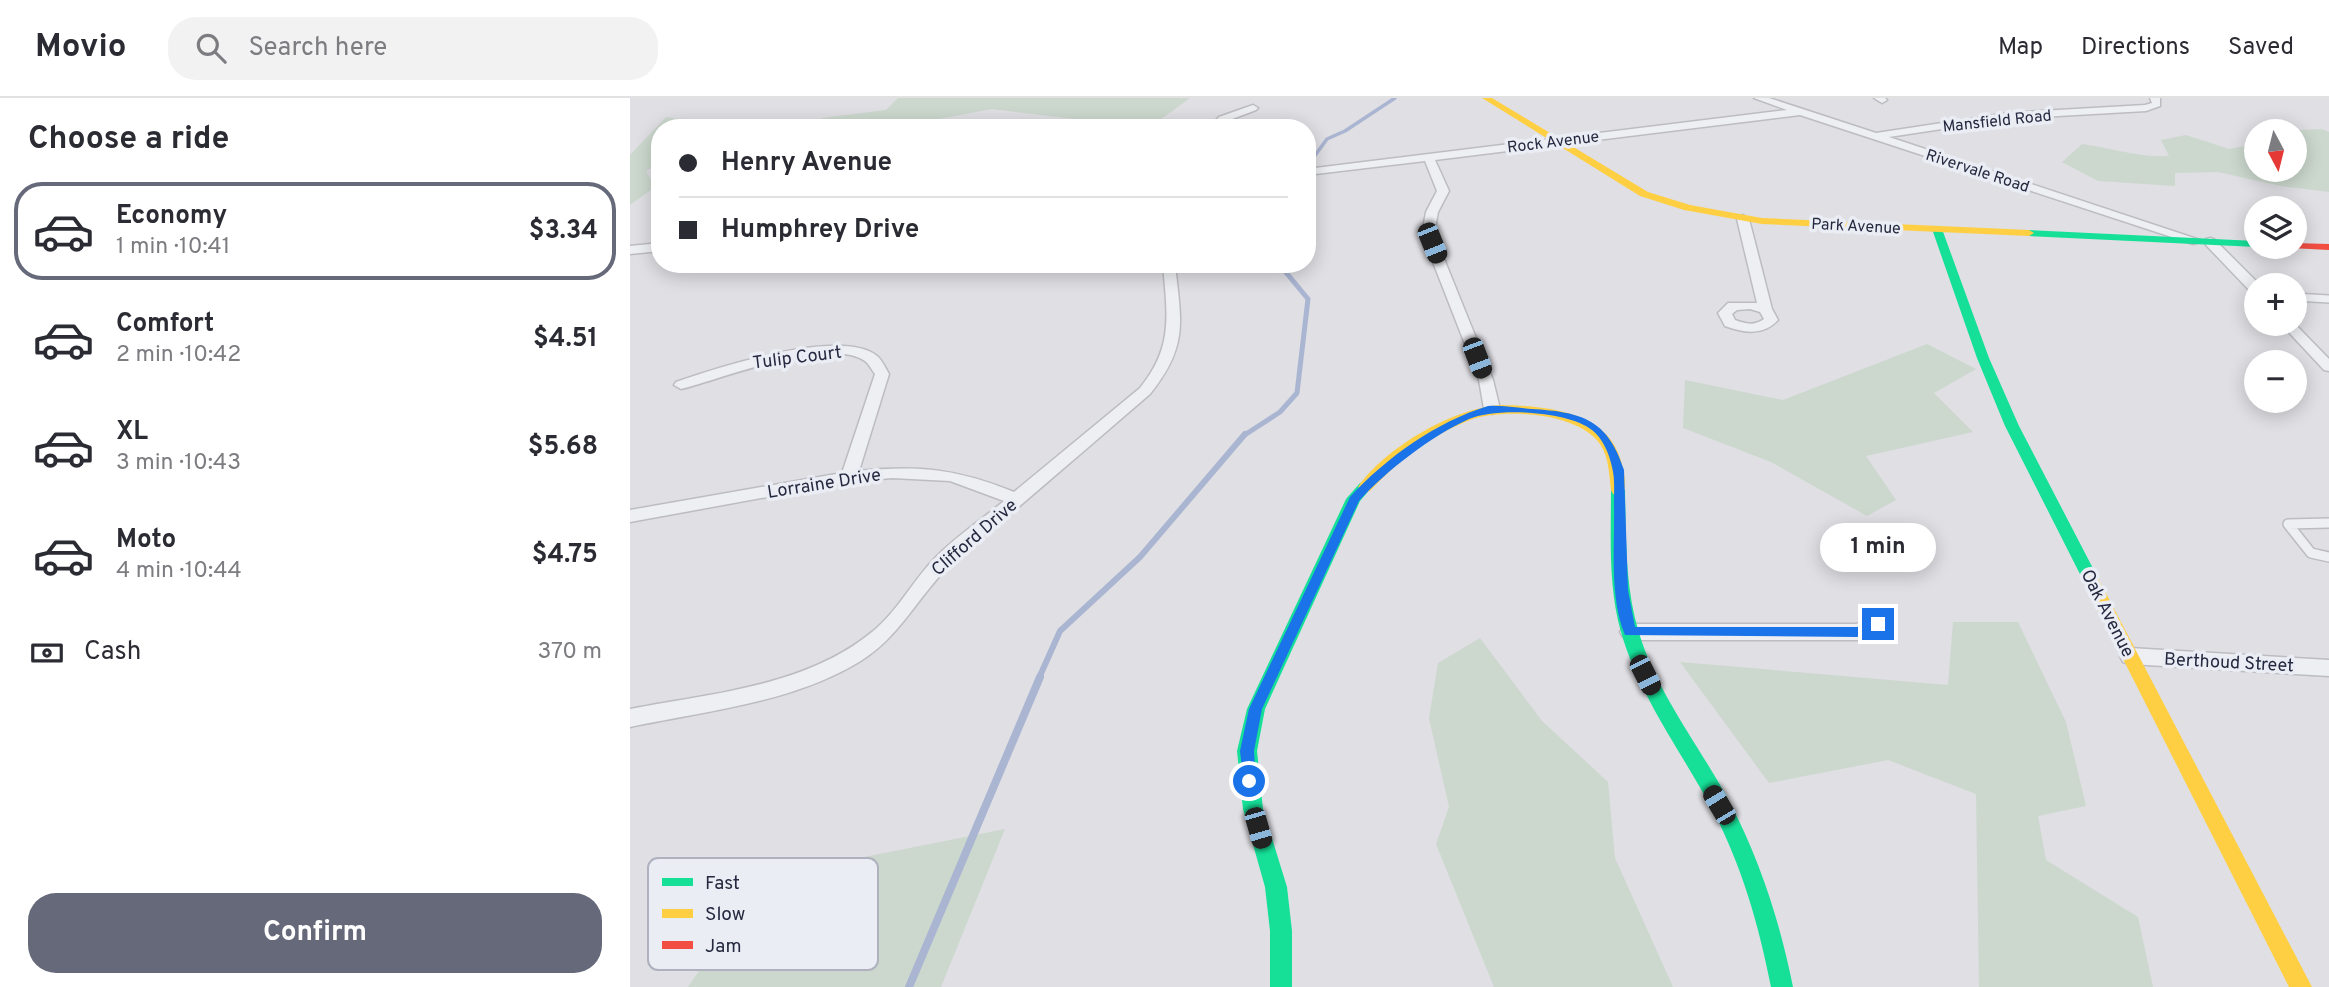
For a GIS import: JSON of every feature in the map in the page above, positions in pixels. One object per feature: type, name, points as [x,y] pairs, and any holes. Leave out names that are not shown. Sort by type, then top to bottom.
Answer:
[{"type":"street","name":"Park Avenue","points":[[1486,98],[1644,194],[1688,208],[1742,219],[2244,243]]},
{"type":"street","name":"Rivervale Road","points":[[1759,98],[2204,241]]},
{"type":"street","name":"Mansfield Road","points":[[1873,136],[2008,116],[2146,108],[2157,104],[2155,98]]},
{"type":"street","points":[[1223,119],[1253,108]]},
{"type":"street","name":"Rock Avenue","points":[[1316,171],[1798,112]]},
{"type":"street","points":[[1429,158],[1443,191],[1432,212],[1429,234],[1486,380],[1492,409]]},
{"type":"street","points":[[1742,219],[1765,309]]},
{"type":"street","name":"Oak Avenue","points":[[1937,229],[1983,358],[2012,426],[2301,987]]},
{"type":"street","points":[[2204,241],[2244,278]]},
{"type":"street","points":[[2307,246],[2329,247]]},
{"type":"street","points":[[630,250],[651,248]]},
{"type":"street","name":"Clifford Drive","points":[[630,718],[788,685],[820,673],[876,639],[897,619],[926,579],[943,561],[1145,391],[1160,375],[1174,343],[1170,273]]},
{"type":"street","points":[[2299,336],[2329,367]]},
{"type":"street","name":"Tulip Court","points":[[681,385],[736,366],[818,351],[850,350],[873,358],[880,365],[882,374],[849,477]]},
{"type":"street","points":[[1281,987],[1281,931],[1276,887],[1253,809],[1249,781],[1247,751],[1256,709],[1354,499],[1379,472],[1405,454],[1465,417],[1492,409],[1568,414],[1594,427],[1614,453],[1619,470],[1622,590],[1630,632],[1645,675],[1664,713],[1732,828],[1755,879],[1773,935],[1782,987]]},
{"type":"street","name":"Lorraine Drive","points":[[630,516],[849,477],[892,473],[950,477],[974,482],[1017,500]]},
{"type":"street","points":[[1630,632],[1857,632],[1878,624]]},
{"type":"street","name":"Berthoud Street","points":[[2130,656],[2329,668]]},
{"type":"lane","points":[[2307,298],[2329,299]]},
{"type":"lane","points":[[2329,523],[2288,524],[2311,553],[2329,557]]},
{"type":"shaded area","points":[[898,98],[1190,98],[1161,119],[1074,119],[992,109],[939,119],[821,119],[886,110]]},
{"type":"shaded area","points":[[2322,129],[2329,132],[2329,192],[2263,182],[2307,182],[2307,130]]},
{"type":"shaded area","points":[[651,133],[651,168],[646,171],[651,180],[651,190],[630,205],[630,155]]},
{"type":"shaded area","points":[[2186,135],[2229,149],[2244,146],[2244,178],[2218,172],[2175,173],[2175,186],[2098,181],[2062,162],[2082,144],[2136,154],[2169,156],[2161,140]]},
{"type":"shaded area","points":[[1927,344],[1976,369],[1934,393],[1973,432],[1866,456],[1896,500],[1867,516],[1771,462],[1683,428],[1685,380],[1783,400]]},
{"type":"shaded area","points":[[1953,622],[2018,622],[2066,722],[2086,806],[2038,816],[2046,860],[2138,917],[2153,987],[1979,987],[1976,794],[1888,760],[1769,783],[1680,662],[1948,685]]},
{"type":"shaded area","points":[[1480,638],[1542,721],[1608,782],[1615,858],[1673,987],[1494,987],[1436,844],[1449,807],[1429,718],[1438,663]]},
{"type":"shaded area","points":[[1005,829],[941,987],[688,987],[700,970],[878,970],[878,858],[859,858]]},
{"type":"waterway","points":[[1316,154],[1327,139],[1345,131],[1395,98]]},
{"type":"waterway","points":[[1244,436],[1280,412],[1297,393],[1308,299],[1286,273]]},
{"type":"waterway","points":[[1039,678],[1060,631],[1140,557],[1244,436]]},
{"type":"waterway","points":[[909,987],[1040,677]]},
{"type":"traffic: fast","points":[[1937,229],[1983,358],[2012,426],[2090,578]]},
{"type":"traffic: fast","points":[[2029,233],[2244,243]]},
{"type":"traffic: fast","points":[[1281,987],[1281,931],[1276,887],[1253,809],[1247,751],[1256,709],[1354,499],[1365,487]]},
{"type":"traffic: fast","points":[[1618,490],[1620,579],[1630,632],[1647,678],[1721,806],[1742,849],[1772,940],[1782,987]]},
{"type":"traffic: slow","points":[[1486,98],[1644,194],[1688,208],[1762,221],[2029,233]]},
{"type":"traffic: slow","points":[[1365,487],[1389,464],[1433,432],[1464,417],[1487,410],[1502,409],[1556,415],[1586,424],[1606,442],[1612,454],[1618,490]]},
{"type":"traffic: slow","points":[[2090,578],[2301,987]]},
{"type":"traffic: jam","points":[[2307,246],[2329,247]]},
{"type":"route","points":[[1249,781],[1247,751],[1256,709],[1340,524],[1354,499],[1379,472],[1405,454],[1465,417],[1492,409],[1568,414],[1594,427],[1614,453],[1619,470],[1622,590],[1630,632],[1857,632],[1878,624]]}]
